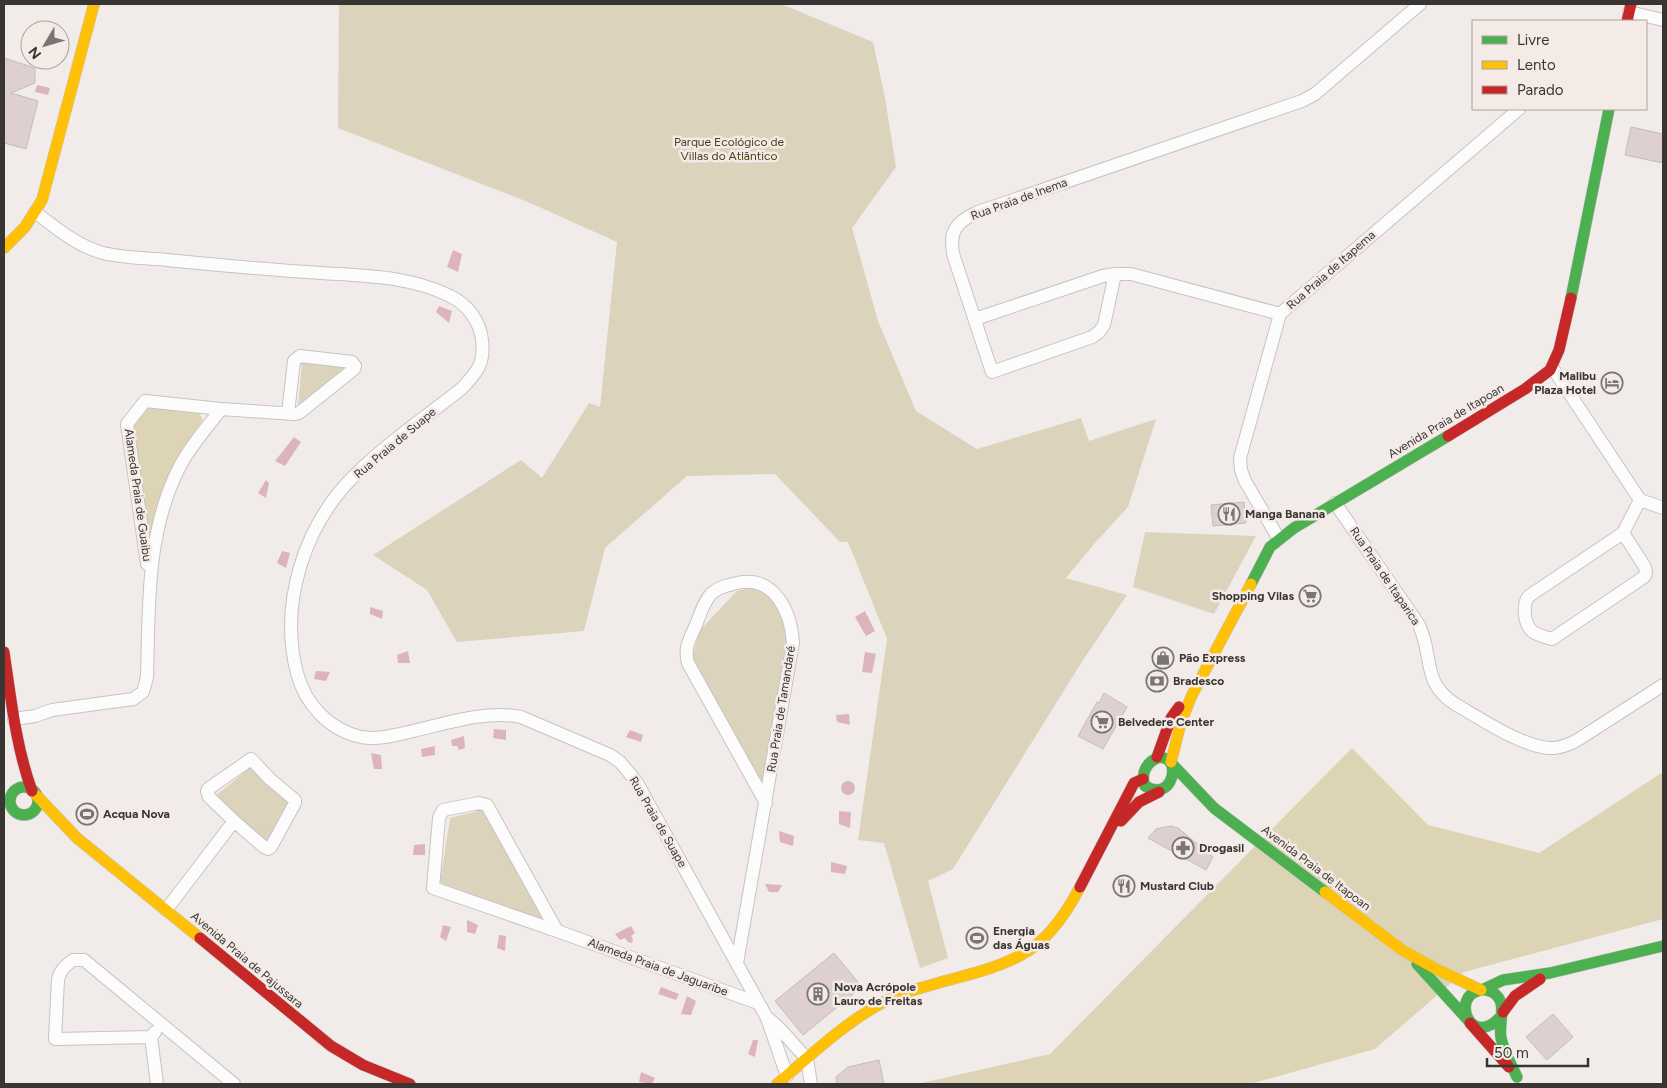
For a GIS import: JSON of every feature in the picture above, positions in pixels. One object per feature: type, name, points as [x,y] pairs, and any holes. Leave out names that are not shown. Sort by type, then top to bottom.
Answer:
[{"type":"street","points":[[4,248],[24,227],[42,200],[94,4]]},
{"type":"street","name":"Rua Praia de Inema","points":[[1115,274],[1104,325],[1100,332],[1092,337],[992,372],[952,247],[952,237],[954,230],[968,216],[1302,102],[1315,94],[1420,4]]},
{"type":"street","points":[[1629,12],[1663,20]]},
{"type":"street","name":"Rua Praia de Itapema","points":[[1279,539],[1245,481],[1241,470],[1240,458],[1280,314],[1518,110]]},
{"type":"street","name":"Avenida Praia de Itapoan","points":[[1483,989],[1438,970],[1402,950],[1214,808],[1172,763],[1181,722],[1192,695],[1270,548],[1279,539],[1336,503],[1540,380],[1552,367],[1562,341],[1609,110]]},
{"type":"street","name":"Rua Praia de Suape","points":[[35,212],[77,243],[104,253],[210,264],[382,277],[433,288],[452,297],[466,307],[477,322],[482,337],[483,352],[480,366],[472,379],[354,475],[338,494],[308,543],[299,569],[293,596],[290,627],[293,658],[300,684],[309,701],[322,717],[340,729],[360,736],[378,738],[395,736],[463,720],[507,715],[521,717],[620,762],[636,780],[767,1018],[782,1080]]},
{"type":"street","points":[[974,319],[1103,276],[1115,274],[1131,274],[1280,314]]},
{"type":"street","name":"Alameda Praia de Guaibu","points":[[150,582],[127,424],[145,401],[295,414],[303,410],[356,366],[352,362],[300,356],[296,358],[294,361],[288,413]]},
{"type":"street","points":[[1552,367],[1640,500],[1663,508]]},
{"type":"street","name":"Alameda Praia de Guaibu","points":[[14,716],[35,716],[52,710],[133,699],[143,692],[147,677],[150,582],[153,552],[172,485],[190,450],[221,409]]},
{"type":"street","points":[[1623,532],[1645,567],[1646,573],[1644,577],[1552,639],[1534,632],[1527,622],[1524,606],[1525,600],[1623,532],[1640,500]]},
{"type":"street","name":"Rua Praia de Itaparica","points":[[1336,503],[1418,625],[1427,648],[1431,677],[1437,688],[1455,704],[1522,741],[1536,746],[1552,748],[1565,746],[1579,739],[1663,685]]},
{"type":"street","name":"Rua Praia de Tamandaré","points":[[737,963],[766,803],[793,643],[792,634],[778,596],[771,589],[761,584],[743,582],[719,588],[707,600],[687,644],[686,654],[688,663],[766,803]]},
{"type":"street","points":[[4,652],[14,716],[26,772],[37,799],[36,808],[33,812],[4,821]]},
{"type":"street","name":"Avenida Praia de Itapoan","points":[[1156,757],[1171,718],[1192,695]]},
{"type":"street","points":[[14,716],[18,770],[9,798],[14,810],[24,815]]},
{"type":"street","points":[[1106,839],[1139,802],[1161,791],[1172,778],[1174,769],[1172,763],[1164,757],[1156,757],[1146,767],[1143,778],[1148,789],[1161,791]]},
{"type":"street","points":[[250,758],[270,780],[292,797],[294,803],[268,849],[234,821],[209,797],[207,792],[208,789],[250,758]]},
{"type":"street","points":[[782,1080],[852,1022],[881,1002],[900,994],[996,966],[1022,955],[1041,941],[1062,918],[1106,839],[1134,783],[1143,778]]},
{"type":"street","points":[[9,798],[16,790],[21,788],[27,788],[34,793]]},
{"type":"street","name":"Avenida Praia de Itapoan","points":[[1161,791],[1180,793],[1214,808]]},
{"type":"street","name":"Avenida Praia de Pajussara","points":[[34,793],[77,838],[337,1052],[376,1072],[410,1084]]},
{"type":"street","name":"Alameda Praia de Jaguaribe","points":[[557,931],[487,805],[479,803],[443,810],[439,818],[433,888],[758,1003]]},
{"type":"street","name":"Avenida Praia de Pajussara","points":[[24,815],[42,819],[77,838]]},
{"type":"street","points":[[166,910],[234,821]]},
{"type":"street","points":[[1550,974],[1521,990],[1510,1000],[1498,1022],[1492,1027],[1476,1027],[1469,1021],[1464,1008],[1466,1001],[1475,991],[1503,980],[1550,974],[1663,946]]},
{"type":"street","name":"Avenida Praia de Itapoan","points":[[1402,950],[1469,1021],[1521,1081]]},
{"type":"street","points":[[162,1024],[150,1037],[55,1038],[59,974],[73,960],[84,960],[162,1024],[234,1084]]},
{"type":"street","points":[[1483,989],[1492,991],[1499,997],[1503,1004],[1503,1014]]},
{"type":"street","name":"Avenida Praia de Itapoan","points":[[1503,1014],[1500,1026],[1502,1038],[1521,1081]]},
{"type":"street","name":"Rua Praia de Suape","points":[[767,1018],[782,1030],[807,1059]]},
{"type":"street","points":[[150,1037],[157,1084]]},
{"type":"street","points":[[807,1059],[812,1084]]},
{"type":"green space","name":"Parque Ecológico de Villas do Atlântico","points":[[339,4],[781,4],[873,42],[885,98],[896,167],[852,228],[878,321],[916,411],[977,449],[1081,418],[1089,441],[1156,419],[1128,507],[1066,578],[1127,595],[1083,660],[953,869],[928,881],[948,958],[920,968],[884,843],[858,840],[887,639],[848,542],[840,542],[775,474],[687,476],[605,548],[584,631],[457,642],[427,590],[373,555],[521,460],[542,478],[589,403],[600,407],[617,242],[528,202],[338,128]]},
{"type":"green space","points":[[302,362],[349,367],[298,408]]},
{"type":"green space","points":[[1145,532],[1256,536],[1214,614],[1133,587]]},
{"type":"green space","points":[[756,587],[772,596],[785,623],[788,645],[764,790],[692,658],[700,630],[737,591]]},
{"type":"green space","points":[[251,767],[289,803],[267,843],[214,797]]},
{"type":"green space","points":[[482,810],[545,921],[440,883],[450,818]]},
{"type":"shaded area","points":[[37,85],[50,88],[48,95],[35,92]]},
{"type":"shaded area","points":[[453,250],[462,254],[458,272],[447,267]]},
{"type":"shaded area","points":[[439,306],[452,311],[449,323],[436,312]]},
{"type":"shaded area","points":[[146,405],[196,409],[203,420],[177,458],[151,546],[130,428]]},
{"type":"shaded area","points":[[294,437],[301,442],[285,466],[275,461]]},
{"type":"shaded area","points":[[266,480],[269,483],[266,498],[258,493]]},
{"type":"shaded area","points":[[282,551],[290,553],[286,568],[277,563]]},
{"type":"shaded area","points":[[370,607],[383,611],[382,619],[370,614]]},
{"type":"shaded area","points":[[865,611],[875,631],[866,636],[855,617]]},
{"type":"shaded area","points":[[408,651],[410,663],[398,663],[397,655]]},
{"type":"shaded area","points":[[865,652],[876,654],[872,673],[862,672]]},
{"type":"shaded area","points":[[316,671],[330,672],[326,681],[314,679]]},
{"type":"shaded area","points":[[849,714],[850,725],[837,722],[836,715]]},
{"type":"shaded area","points":[[494,729],[506,730],[506,740],[493,738]]},
{"type":"shaded area","points":[[630,730],[643,735],[641,742],[626,737]]},
{"type":"shaded area","points":[[464,736],[465,748],[459,750],[457,746],[452,746],[451,740]]},
{"type":"shaded area","points":[[435,746],[435,755],[422,757],[421,749]]},
{"type":"shaded area","points":[[1352,748],[1428,825],[1539,853],[1663,772],[1663,919],[1464,972],[1375,1049],[1250,1084],[922,1084],[1050,1054]]},
{"type":"shaded area","points":[[371,753],[381,755],[382,769],[374,769]]},
{"type":"shaded area","points":[[845,781],[851,781],[855,788],[851,795],[845,795],[841,791],[841,785]]},
{"type":"shaded area","points":[[839,811],[851,812],[850,828],[839,824]]},
{"type":"shaded area","points":[[779,831],[794,836],[793,846],[780,842]]},
{"type":"shaded area","points":[[425,844],[425,855],[413,855],[414,845]]},
{"type":"shaded area","points":[[831,862],[847,866],[845,874],[831,872]]},
{"type":"shaded area","points":[[765,884],[782,885],[778,892],[769,892]]},
{"type":"shaded area","points":[[467,920],[478,925],[475,934],[467,932]]},
{"type":"shaded area","points":[[443,925],[451,927],[446,941],[440,937]]},
{"type":"shaded area","points":[[631,926],[635,933],[631,936],[633,939],[632,943],[628,942],[625,938],[620,940],[615,934]]},
{"type":"shaded area","points":[[499,935],[506,936],[505,951],[497,948]]},
{"type":"shaded area","points":[[661,987],[679,994],[676,1000],[658,994]]},
{"type":"shaded area","points":[[687,996],[696,1001],[691,1015],[681,1014]]},
{"type":"shaded area","points":[[753,1040],[758,1040],[755,1057],[748,1054]]},
{"type":"shaded area","points":[[641,1072],[655,1078],[652,1084],[639,1082]]},
{"type":"building","points":[[4,58],[20,63],[20,70],[35,70],[35,83],[11,93],[38,101],[26,149],[4,143]]},
{"type":"building","points":[[1631,127],[1663,134],[1663,163],[1625,155]]},
{"type":"building","name":"Manga Banana","points":[[1244,502],[1246,523],[1213,526],[1211,505]]},
{"type":"building","name":"Belvedere Center","points":[[1104,693],[1127,707],[1103,749],[1078,736]]},
{"type":"building","name":"Drogasil","points":[[1171,826],[1178,828],[1213,857],[1206,870],[1148,838],[1156,829]]},
{"type":"building","name":"Nova Acrópole Lauro de Freitas","points":[[834,953],[862,987],[803,1035],[775,1001]]},
{"type":"building","points":[[1553,1014],[1573,1037],[1547,1060],[1526,1037]]},
{"type":"building","points":[[879,1060],[884,1084],[837,1084],[836,1077],[848,1067]]},
{"type":"traffic: fast","points":[[1571,298],[1609,110]]},
{"type":"traffic: fast","points":[[1251,584],[1270,547],[1294,528],[1448,436]]},
{"type":"traffic: fast","points":[[1160,757],[1167,759],[1171,764],[1172,776],[1166,786],[1154,790],[1145,786],[1143,777],[1151,761],[1160,757]]},
{"type":"traffic: fast","points":[[1173,765],[1214,808],[1325,892]]},
{"type":"traffic: fast","points":[[24,787],[34,791],[38,801],[34,811],[24,815],[14,811],[10,801],[14,791],[24,787]]},
{"type":"traffic: fast","points":[[1484,989],[1503,980],[1550,973],[1663,946]]},
{"type":"traffic: fast","points":[[1417,964],[1468,1020]]},
{"type":"traffic: fast","points":[[1502,1015],[1491,1025],[1481,1027],[1473,1025],[1465,1010],[1466,1001],[1471,994],[1482,990],[1492,992],[1497,996],[1502,1006],[1502,1012],[1501,1019],[1500,1032],[1501,1038],[1517,1077]]},
{"type":"traffic: slow","points":[[4,248],[25,227],[42,200],[94,4]]},
{"type":"traffic: slow","points":[[1171,762],[1181,722],[1192,695],[1251,584]]},
{"type":"traffic: slow","points":[[36,795],[77,838],[200,938]]},
{"type":"traffic: slow","points":[[777,1084],[840,1030],[888,1000],[1000,965],[1031,949],[1055,926],[1069,907],[1080,887]]},
{"type":"traffic: slow","points":[[1325,892],[1402,950],[1438,970],[1481,990]]},
{"type":"traffic: jam","points":[[1627,20],[1631,4]]},
{"type":"traffic: jam","points":[[1448,436],[1525,389],[1550,370],[1559,350],[1571,298]]},
{"type":"traffic: jam","points":[[4,652],[18,740],[32,791]]},
{"type":"traffic: jam","points":[[1157,757],[1171,718],[1179,707]]},
{"type":"traffic: jam","points":[[1080,887],[1134,783],[1143,779]]},
{"type":"traffic: jam","points":[[1121,821],[1139,802],[1159,792]]},
{"type":"traffic: jam","points":[[200,938],[331,1046],[363,1065],[410,1084]]},
{"type":"traffic: jam","points":[[1503,1012],[1515,996],[1540,979]]},
{"type":"traffic: jam","points":[[1470,1023],[1509,1067]]},
{"type":"place","name":"Malibu Plaza Hotel","points":[[1612,383]]},
{"type":"place","name":"Manga Banana","points":[[1229,514]]},
{"type":"place","name":"Shopping Vilas","points":[[1310,596]]},
{"type":"place","name":"Pão Express","points":[[1163,658]]},
{"type":"place","name":"Bradesco","points":[[1157,681]]},
{"type":"place","name":"Belvedere Center","points":[[1102,722]]},
{"type":"place","name":"Acqua Nova","points":[[87,814]]},
{"type":"place","name":"Drogasil","points":[[1183,848]]},
{"type":"place","name":"Mustard Club","points":[[1124,886]]},
{"type":"place","name":"Energia das Águas","points":[[977,938]]},
{"type":"place","name":"Nova Acrópole Lauro de Freitas","points":[[818,994]]}]
